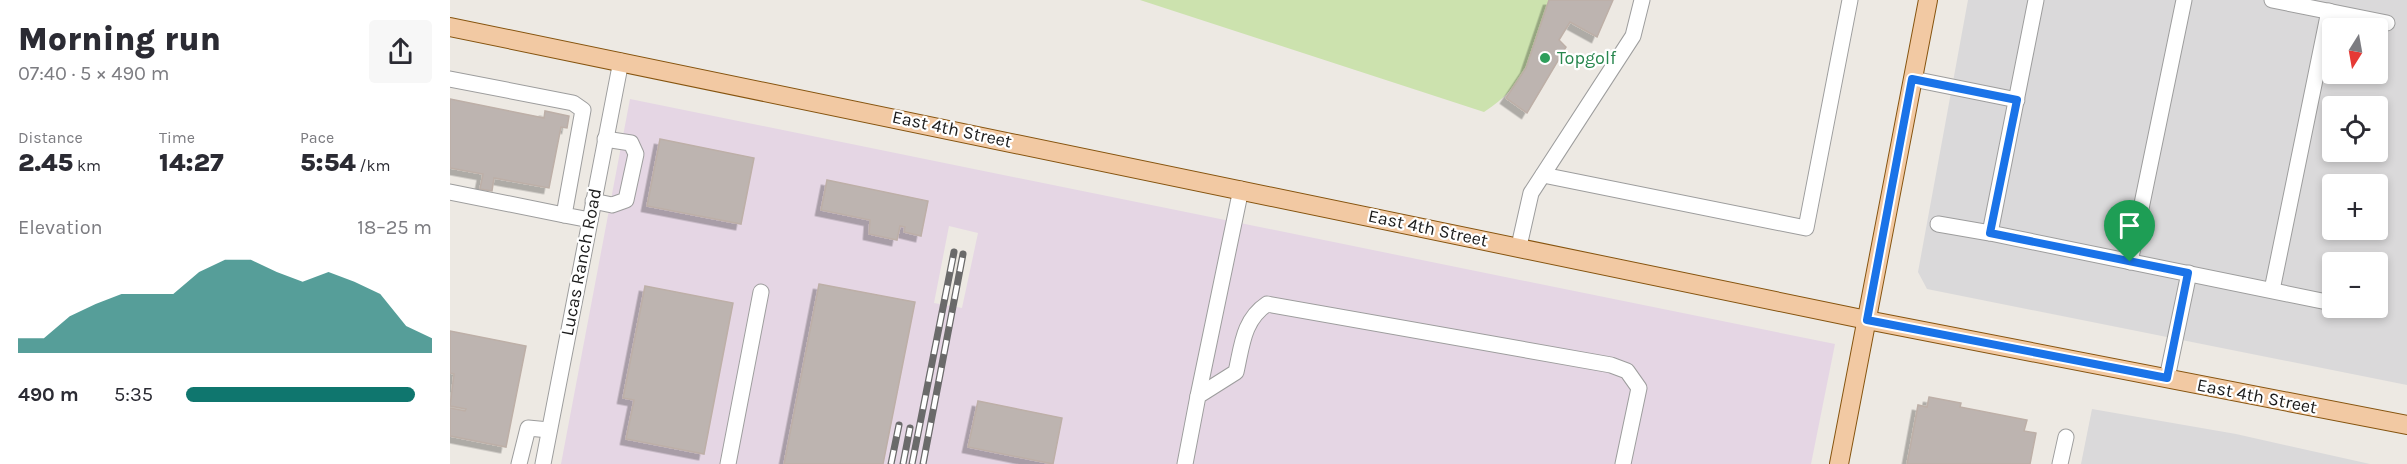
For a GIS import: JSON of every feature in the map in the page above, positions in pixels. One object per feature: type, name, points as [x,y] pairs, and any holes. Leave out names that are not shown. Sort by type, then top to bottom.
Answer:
[{"type":"main road","points":[[1839,464],[1928,0]]},
{"type":"main road","name":"East 4th Street","points":[[450,27],[1519,246],[1867,320],[2407,425]]},
{"type":"street","points":[[1519,246],[1531,193],[1633,36],[1642,0]]},
{"type":"street","points":[[1543,175],[1806,228],[1850,0]]},
{"type":"street","points":[[1990,233],[2036,0]]},
{"type":"street","points":[[2130,262],[2184,0]]},
{"type":"street","points":[[2272,0],[2363,18]]},
{"type":"street","points":[[2272,290],[2329,11]]},
{"type":"street","name":"Lucas Ranch Road","points":[[543,464],[621,61]]},
{"type":"street","points":[[450,79],[573,103],[583,110],[564,215]]},
{"type":"street","points":[[1912,79],[2017,100]]},
{"type":"street","points":[[593,201],[612,205],[626,200],[634,164],[635,148],[631,143],[605,139]]},
{"type":"street","points":[[1185,464],[1241,189]]},
{"type":"street","points":[[450,192],[590,220]]},
{"type":"street","points":[[1938,224],[2322,301]]},
{"type":"street","points":[[2167,378],[2188,273]]},
{"type":"street","points":[[728,464],[761,292]]},
{"type":"street","points":[[1198,396],[1236,372],[1245,329],[1255,312],[1267,304],[1626,371],[1639,388],[1623,464]]},
{"type":"street","points":[[519,464],[528,428],[549,430]]},
{"type":"street","points":[[2060,464],[2066,436]]},
{"type":"shaded area","points":[[1968,0],[2407,0],[2407,385],[1927,289],[1918,272]]},
{"type":"shaded area","points":[[630,99],[1835,344],[1811,464],[561,464]],"holes":[[[949,226],[978,233],[962,308],[934,303]]]},
{"type":"shaded area","points":[[2092,409],[2236,434],[2370,464],[2081,464]]},
{"type":"green space","points":[[1140,0],[1549,0],[1534,49],[1521,76],[1499,101],[1484,112]]},
{"type":"building","name":"Topgolf","points":[[1549,0],[1613,0],[1597,37],[1570,22],[1559,40],[1566,47],[1527,113],[1506,98],[1526,68]]},
{"type":"building","points":[[450,99],[544,118],[545,111],[569,116],[567,128],[561,127],[549,188],[494,178],[492,191],[480,189],[483,174],[450,168]]},
{"type":"building","points":[[660,139],[754,158],[741,224],[647,206]]},
{"type":"building","points":[[827,180],[928,201],[921,236],[904,232],[905,227],[900,226],[897,240],[869,234],[870,220],[821,210]]},
{"type":"building","points":[[819,284],[915,302],[883,464],[784,464]]},
{"type":"building","points":[[645,286],[733,303],[704,454],[626,439],[634,400],[623,398]]},
{"type":"building","points":[[450,331],[526,346],[506,447],[450,436],[450,408],[465,411],[466,409],[450,406],[454,374],[450,373]]},
{"type":"building","points":[[1929,397],[1961,403],[1960,407],[2027,420],[2024,431],[2036,433],[2030,464],[1907,464],[1918,405],[1927,407]]},
{"type":"building","points":[[978,401],[1062,418],[1053,464],[968,447]]},
{"type":"railway","points":[[912,464],[954,252]]},
{"type":"railway","points":[[923,464],[963,254]]},
{"type":"railway","points":[[891,464],[899,425]]},
{"type":"railway","points":[[903,464],[910,428]]},
{"type":"place","name":"Topgolf","points":[[1545,58]]},
{"type":"route","points":[[1912,79],[2017,100],[1990,233],[2130,262],[2188,273],[2179,328],[2167,378],[1867,320],[1912,79]]}]
